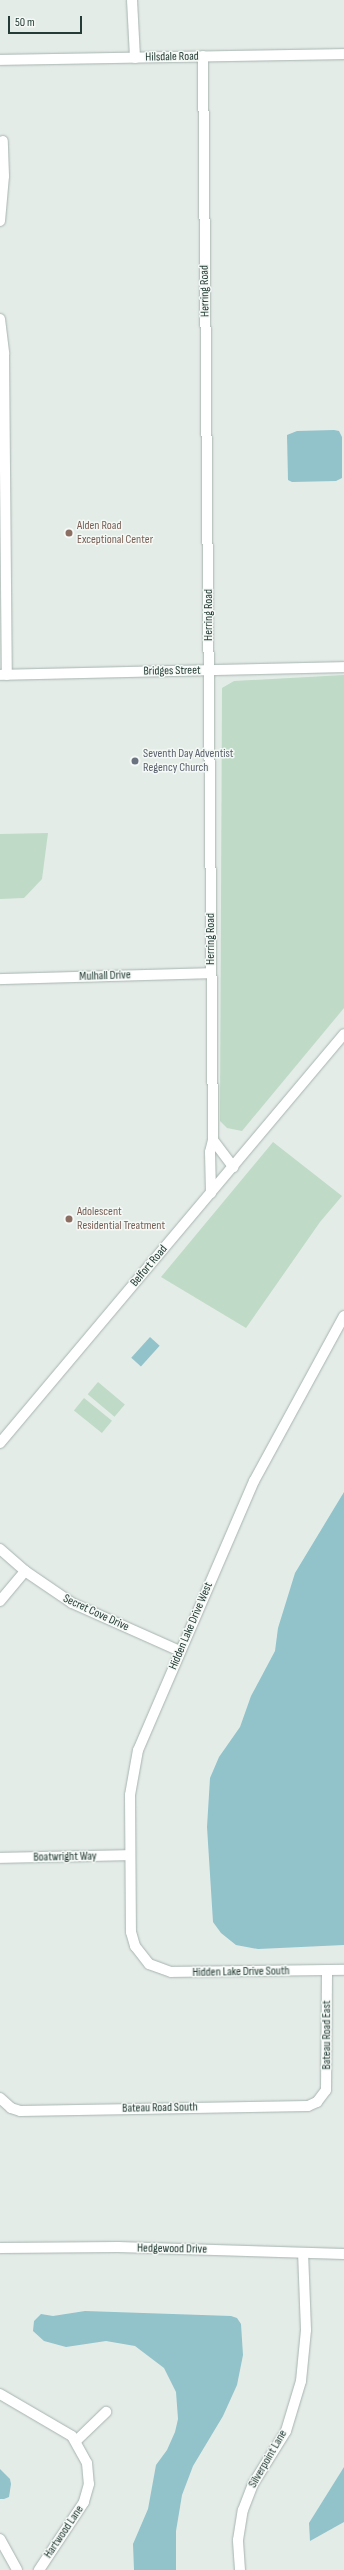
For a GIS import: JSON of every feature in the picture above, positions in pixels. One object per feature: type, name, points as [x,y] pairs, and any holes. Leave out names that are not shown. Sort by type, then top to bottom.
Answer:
[{"type":"street","points":[[132,0],[134,58]]},
{"type":"street","name":"Hilsdale Road","points":[[0,60],[344,54]]},
{"type":"street","name":"Herring Road","points":[[202,56],[213,1140],[210,1152],[211,1193]]},
{"type":"street","points":[[0,221],[4,176],[3,141]]},
{"type":"street","points":[[0,318],[4,354],[4,675]]},
{"type":"street","name":"Bridges Street","points":[[4,675],[344,667]]},
{"type":"street","name":"Mulhall Drive","points":[[0,979],[211,973]]},
{"type":"street","name":"Belfort Road","points":[[0,1443],[344,1034]]},
{"type":"street","points":[[213,1140],[233,1167]]},
{"type":"street","name":"Hidden Lake Drive West","points":[[142,1957],[135,1946],[131,1932],[130,1795],[135,1763],[180,1651],[254,1481],[344,1316]]},
{"type":"street","name":"Secret Cove Drive","points":[[0,1549],[26,1571],[72,1603],[180,1651]]},
{"type":"street","points":[[0,1601],[26,1571]]},
{"type":"street","name":"Boatwright Way","points":[[0,1858],[130,1855]]},
{"type":"street","name":"Hidden Lake Drive South","points":[[142,1957],[158,1969],[170,1972],[344,1970]]},
{"type":"street","name":"Bateau Road East","points":[[321,2098],[327,2080],[327,1970]]},
{"type":"street","name":"Bateau Road South","points":[[0,2098],[11,2108],[20,2111],[308,2106],[321,2098]]},
{"type":"street","name":"Hedgewood Drive","points":[[0,2248],[134,2248],[344,2254]]},
{"type":"street","name":"Silverpoint Lane","points":[[240,2570],[238,2540],[243,2510],[253,2484],[286,2431],[301,2381],[306,2330],[303,2253]]},
{"type":"street","name":"Hartwood Lane","points":[[0,2394],[62,2430],[76,2440],[87,2463],[89,2484],[86,2495],[39,2570]]},
{"type":"street","points":[[76,2440],[106,2412]]},
{"type":"street","points":[[0,2539],[17,2570]]},
{"type":"green space","points":[[344,675],[344,1008],[242,1131],[227,1128],[220,1121],[222,688],[234,681]]},
{"type":"green space","points":[[48,833],[42,879],[24,898],[0,899],[0,834]]},
{"type":"green space","points":[[273,1142],[342,1196],[320,1222],[246,1328],[161,1277]]},
{"type":"green space","points":[[98,1382],[125,1404],[115,1417],[88,1394]]},
{"type":"green space","points":[[84,1398],[112,1421],[102,1433],[74,1410]]},
{"type":"water","points":[[297,431],[339,431],[342,437],[342,478],[336,481],[292,482],[288,480],[287,435]]},
{"type":"water","points":[[150,1337],[160,1346],[141,1367],[131,1358]]},
{"type":"water","points":[[344,1492],[344,1945],[258,1949],[236,1945],[221,1933],[213,1922],[207,1827],[210,1778],[219,1757],[240,1727],[251,1696],[275,1651],[278,1628],[295,1573]]},
{"type":"water","points":[[85,2311],[231,2316],[237,2318],[241,2324],[243,2355],[237,2385],[223,2416],[193,2466],[182,2495],[176,2531],[176,2570],[134,2570],[133,2544],[148,2509],[156,2465],[167,2450],[175,2432],[178,2419],[176,2392],[164,2368],[135,2346],[106,2341],[66,2347],[44,2341],[33,2331],[34,2321],[41,2314],[53,2316]]},
{"type":"water","points":[[344,2467],[344,2522],[310,2541],[309,2523]]},
{"type":"water","points":[[0,2469],[10,2479],[11,2484],[9,2497],[4,2499],[0,2499]]},
{"type":"place","name":"Alden Road Exceptional Center","points":[[69,533]]},
{"type":"place","name":"Seventh Day Adventist Regency Church","points":[[135,761]]},
{"type":"place","name":"Adolescent Residential Treatment","points":[[69,1219]]}]
